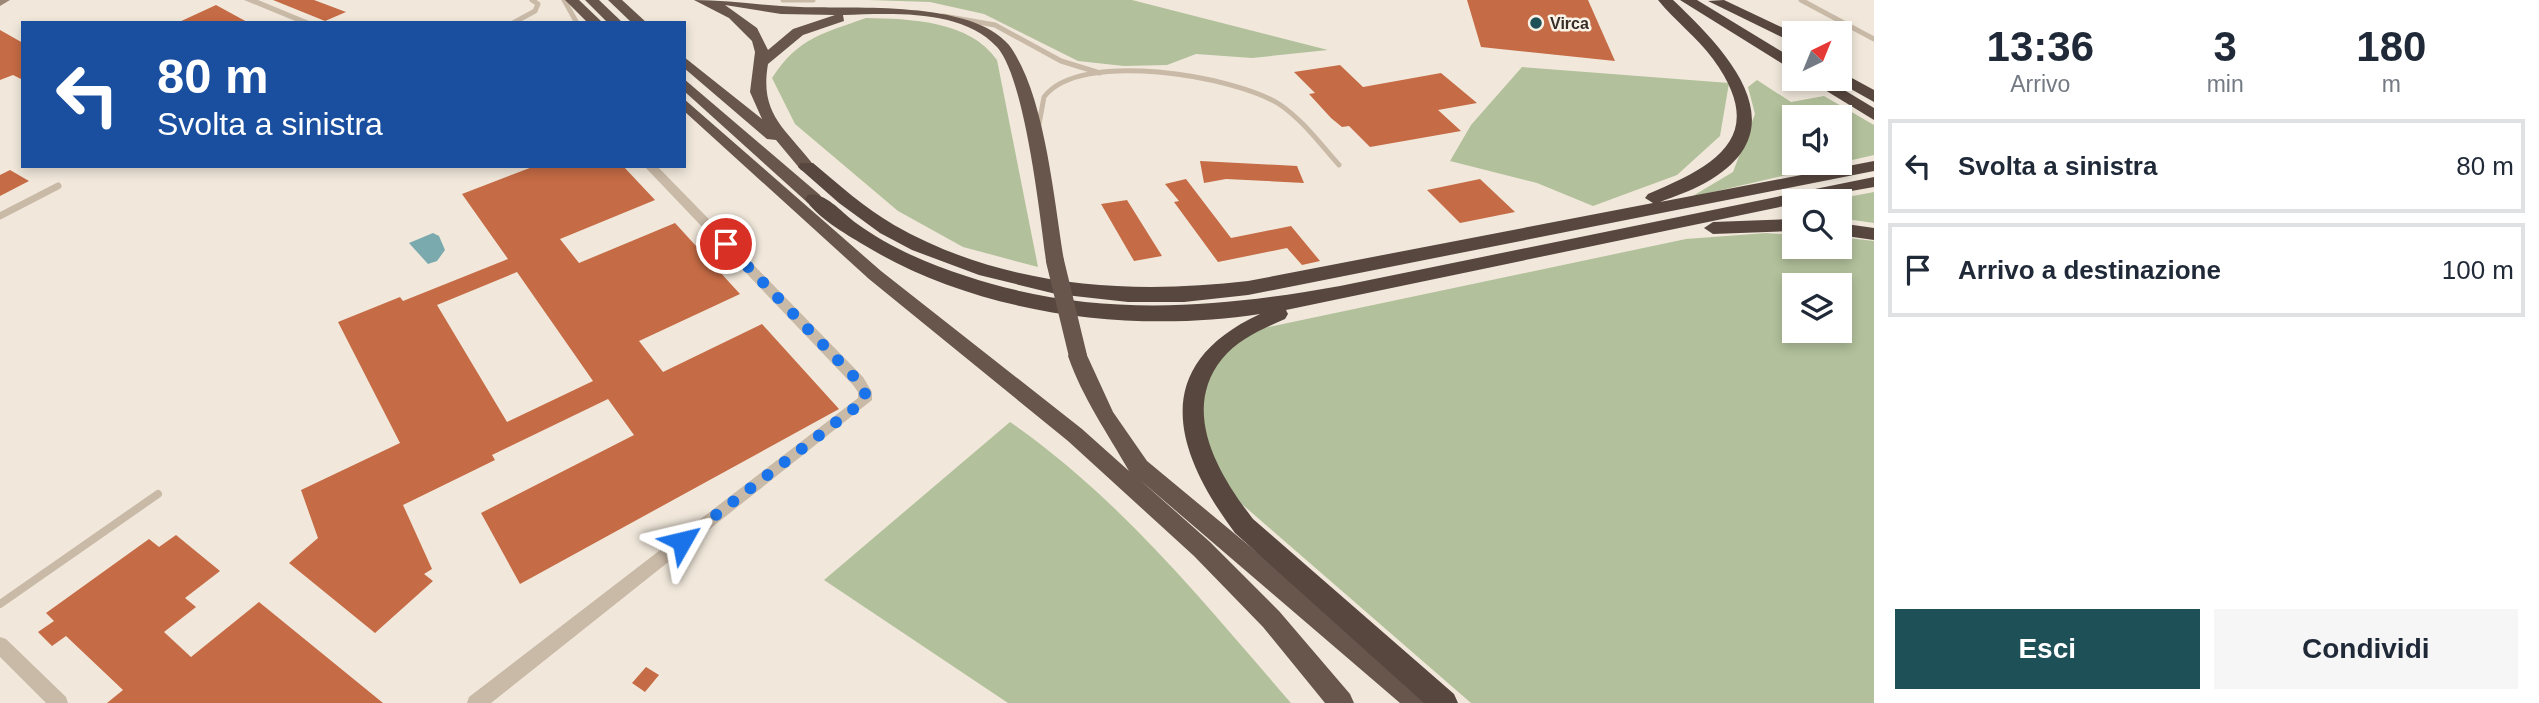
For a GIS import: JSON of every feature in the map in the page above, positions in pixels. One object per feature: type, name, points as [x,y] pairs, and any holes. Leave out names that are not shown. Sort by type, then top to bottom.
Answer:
[{"type":"highway","points":[[571,0],[594,21]]},
{"type":"highway","points":[[591,0],[614,21]]},
{"type":"highway","points":[[614,0],[638,21]]},
{"type":"highway","points":[[700,0],[738,17],[751,29],[762,62],[757,94],[765,113],[807,167]]},
{"type":"highway","points":[[718,0],[755,8],[857,13],[887,10],[938,15],[968,24],[1003,47],[1015,62],[1040,169],[1055,261],[1085,381],[1102,415],[1202,549]]},
{"type":"highway","points":[[1516,237],[1678,190],[1707,175],[1729,156],[1744,132],[1746,108],[1731,69],[1701,32],[1665,0]]},
{"type":"highway","points":[[1687,0],[1782,59]]},
{"type":"highway","points":[[1714,1],[1782,33]]},
{"type":"highway","points":[[1714,1],[1782,42]]},
{"type":"highway","points":[[762,62],[798,32],[857,13]]},
{"type":"highway","points":[[686,63],[851,205],[926,249],[982,270],[1032,282],[1098,292],[1165,296],[1248,288],[1874,166]]},
{"type":"highway","points":[[1852,72],[1874,84]]},
{"type":"highway","points":[[1852,84],[1874,97]]},
{"type":"highway","points":[[686,85],[832,215],[912,263],[973,286],[1026,299],[1094,310],[1172,314],[1257,308],[1874,182]]},
{"type":"highway","points":[[1835,91],[1874,115]]},
{"type":"highway","points":[[688,107],[875,275],[1076,435],[1202,549],[1271,619],[1341,703]]},
{"type":"highway","points":[[1620,236],[1747,225],[1782,225]]},
{"type":"highway","points":[[1852,231],[1874,234]]},
{"type":"highway","points":[[1340,293],[1255,322],[1220,346],[1206,363],[1197,383],[1192,405],[1195,446],[1214,486],[1244,526],[1444,703]]},
{"type":"highway","points":[[1137,465],[1419,703]]},
{"type":"street","points":[[249,0],[304,21]]},
{"type":"street","points":[[476,703],[865,400],[865,392],[858,381],[652,168]]},
{"type":"street","points":[[0,645],[59,703]]},
{"type":"lane","points":[[517,21],[535,11],[538,4],[532,0]]},
{"type":"lane","points":[[564,0],[576,21]]},
{"type":"lane","points":[[783,0],[813,0]]},
{"type":"lane","points":[[1801,0],[1874,37]]},
{"type":"lane","points":[[938,15],[976,19],[1002,28],[1066,66],[1086,72],[1191,75],[1248,89],[1291,114],[1339,165]]},
{"type":"lane","points":[[1040,169],[1038,114],[1042,100],[1051,90],[1067,82],[1118,74]]},
{"type":"lane","points":[[0,216],[58,186]]},
{"type":"lane","points":[[0,604],[158,494]]},
{"type":"green space","points":[[868,0],[1132,0],[1328,50],[1252,58],[1196,54],[1167,65],[1124,66],[1078,61],[984,14],[930,2]]},
{"type":"green space","points":[[866,18],[919,21],[955,29],[985,47],[997,60],[1038,267],[963,247],[898,211],[795,124],[772,78],[802,45],[824,33]]},
{"type":"green space","points":[[1522,67],[1729,83],[1720,136],[1677,175],[1593,206],[1537,183],[1450,161],[1471,125]]},
{"type":"green space","points":[[1757,80],[1791,102],[1824,96],[1840,105],[1782,105],[1782,175],[1787,175],[1691,197],[1733,172],[1755,114],[1748,87]]},
{"type":"green space","points":[[1852,112],[1874,125],[1874,155],[1852,160]]},
{"type":"green space","points":[[1874,192],[1874,223],[1852,220],[1852,196]]},
{"type":"green space","points":[[1782,234],[1782,259],[1852,259],[1852,238],[1874,241],[1874,703],[1471,703],[1236,499],[1207,449],[1202,422],[1203,395],[1210,372],[1223,351],[1250,331],[1686,239]]},
{"type":"green space","points":[[1010,422],[1088,484],[1124,518],[1193,590],[1291,703],[1008,703],[824,580]]},
{"type":"water","points":[[433,233],[439,236],[445,250],[437,261],[428,264],[409,243]]},
{"type":"building","points":[[273,0],[314,0],[346,12],[325,21]]},
{"type":"building","name":"Virca","points":[[1467,0],[1588,0],[1615,61],[1481,47]]},
{"type":"building","points":[[216,5],[245,21],[181,21]]},
{"type":"building","points":[[0,30],[21,42],[21,79],[13,75],[0,80]]},
{"type":"building","points":[[1340,65],[1363,87],[1441,73],[1477,103],[1438,110],[1461,131],[1370,147],[1349,126],[1342,127],[1331,118],[1309,94],[1315,93],[1294,72]]},
{"type":"building","points":[[1200,161],[1297,166],[1304,183],[1226,179],[1204,183]]},
{"type":"building","points":[[530,168],[625,168],[655,200],[560,239],[579,263],[675,223],[740,294],[639,341],[663,372],[762,324],[839,409],[520,584],[481,513],[634,435],[608,399],[492,455],[495,460],[403,505],[432,569],[424,574],[433,581],[375,633],[289,563],[318,538],[301,490],[400,443],[338,322],[400,297],[403,301],[508,259],[462,194]],"holes":[[[517,272],[593,381],[507,422],[437,305]]]},
{"type":"building","points":[[10,170],[29,181],[0,196],[0,175]]},
{"type":"building","points":[[1186,179],[1231,238],[1291,226],[1320,261],[1302,265],[1287,248],[1218,262],[1174,202],[1179,201],[1165,184]]},
{"type":"building","points":[[1480,179],[1515,212],[1460,223],[1427,190]]},
{"type":"building","points":[[1127,200],[1162,256],[1134,261],[1101,204]]},
{"type":"building","points":[[176,535],[220,571],[185,598],[196,607],[164,632],[191,657],[259,602],[383,703],[107,703],[123,690],[66,636],[52,646],[38,632],[54,621],[46,613],[149,539],[159,547]]},
{"type":"building","points":[[646,667],[659,675],[645,692],[632,683]]},
{"type":"place","name":"Virca","points":[[1536,23]]},
{"type":"route","points":[[682,541],[857,409],[865,400],[865,392],[858,381],[726,244]]}]
